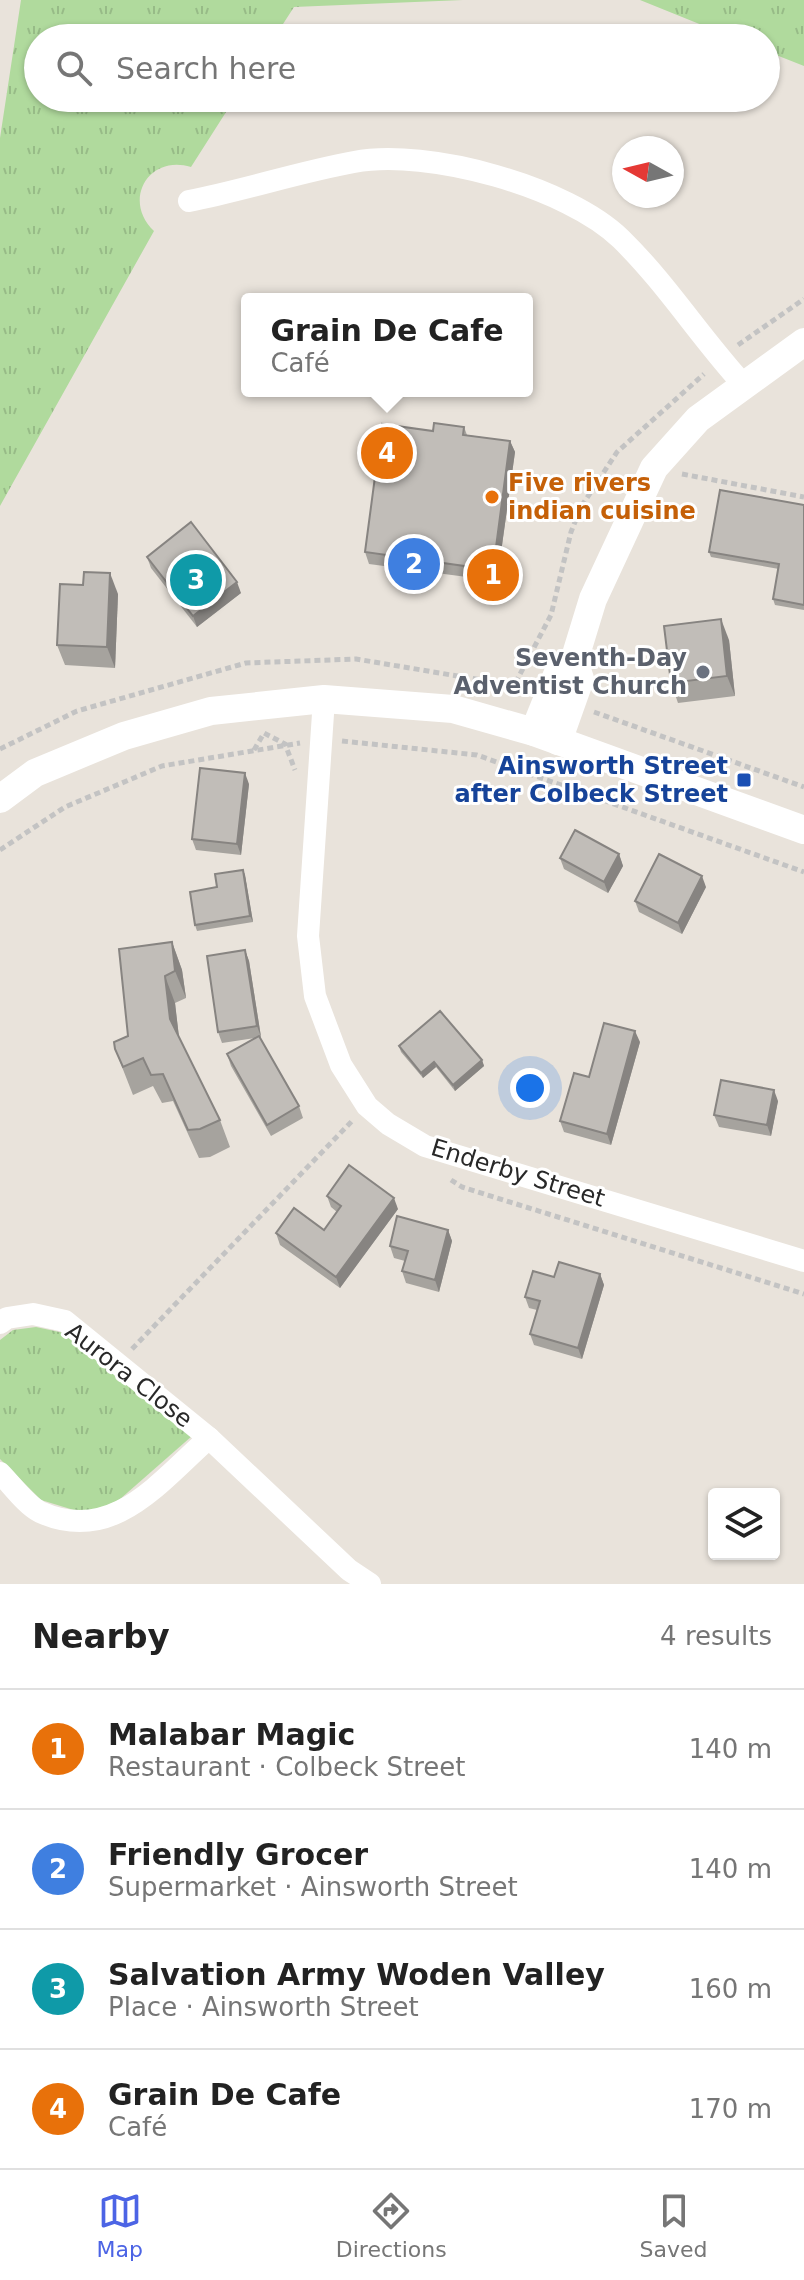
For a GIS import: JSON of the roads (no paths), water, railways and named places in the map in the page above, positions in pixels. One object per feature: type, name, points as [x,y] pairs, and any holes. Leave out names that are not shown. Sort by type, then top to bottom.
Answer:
[{"type":"street","points":[[189,201],[357,161],[436,163],[494,175],[576,206],[620,238],[742,383]]},
{"type":"street","points":[[546,736],[559,701],[559,670],[574,661],[610,557],[654,468],[698,419],[742,383],[804,342]]},
{"type":"street","points":[[0,799],[35,773],[124,736],[211,711],[324,699],[453,709],[546,736],[804,830]]},
{"type":"street","name":"Enderby Street","points":[[324,699],[318,741],[308,936],[315,996],[341,1065],[367,1106],[388,1124],[425,1146],[804,1261]]},
{"type":"street","name":"Aurora Close","points":[[0,1323],[7,1318],[33,1314],[65,1321],[209,1438],[349,1570],[370,1584]]},
{"type":"street","name":"Aurora Close","points":[[0,1473],[38,1511],[79,1523],[102,1521],[127,1510],[209,1438]]},
{"type":"place","name":"Grain De Cafe","points":[[387,453]]},
{"type":"place","name":"Five rivers indian cuisine","points":[[492,497]]},
{"type":"place","name":"Friendly Grocer","points":[[414,564]]},
{"type":"place","name":"Malabar Magic","points":[[493,575]]},
{"type":"place","name":"Salvation Army Woden Valley","points":[[196,580]]},
{"type":"place","name":"Seventh-Day Adventist Church","points":[[703,672]]},
{"type":"place","name":"Ainsworth Street after Colbeck Street","points":[[744,780]]}]
